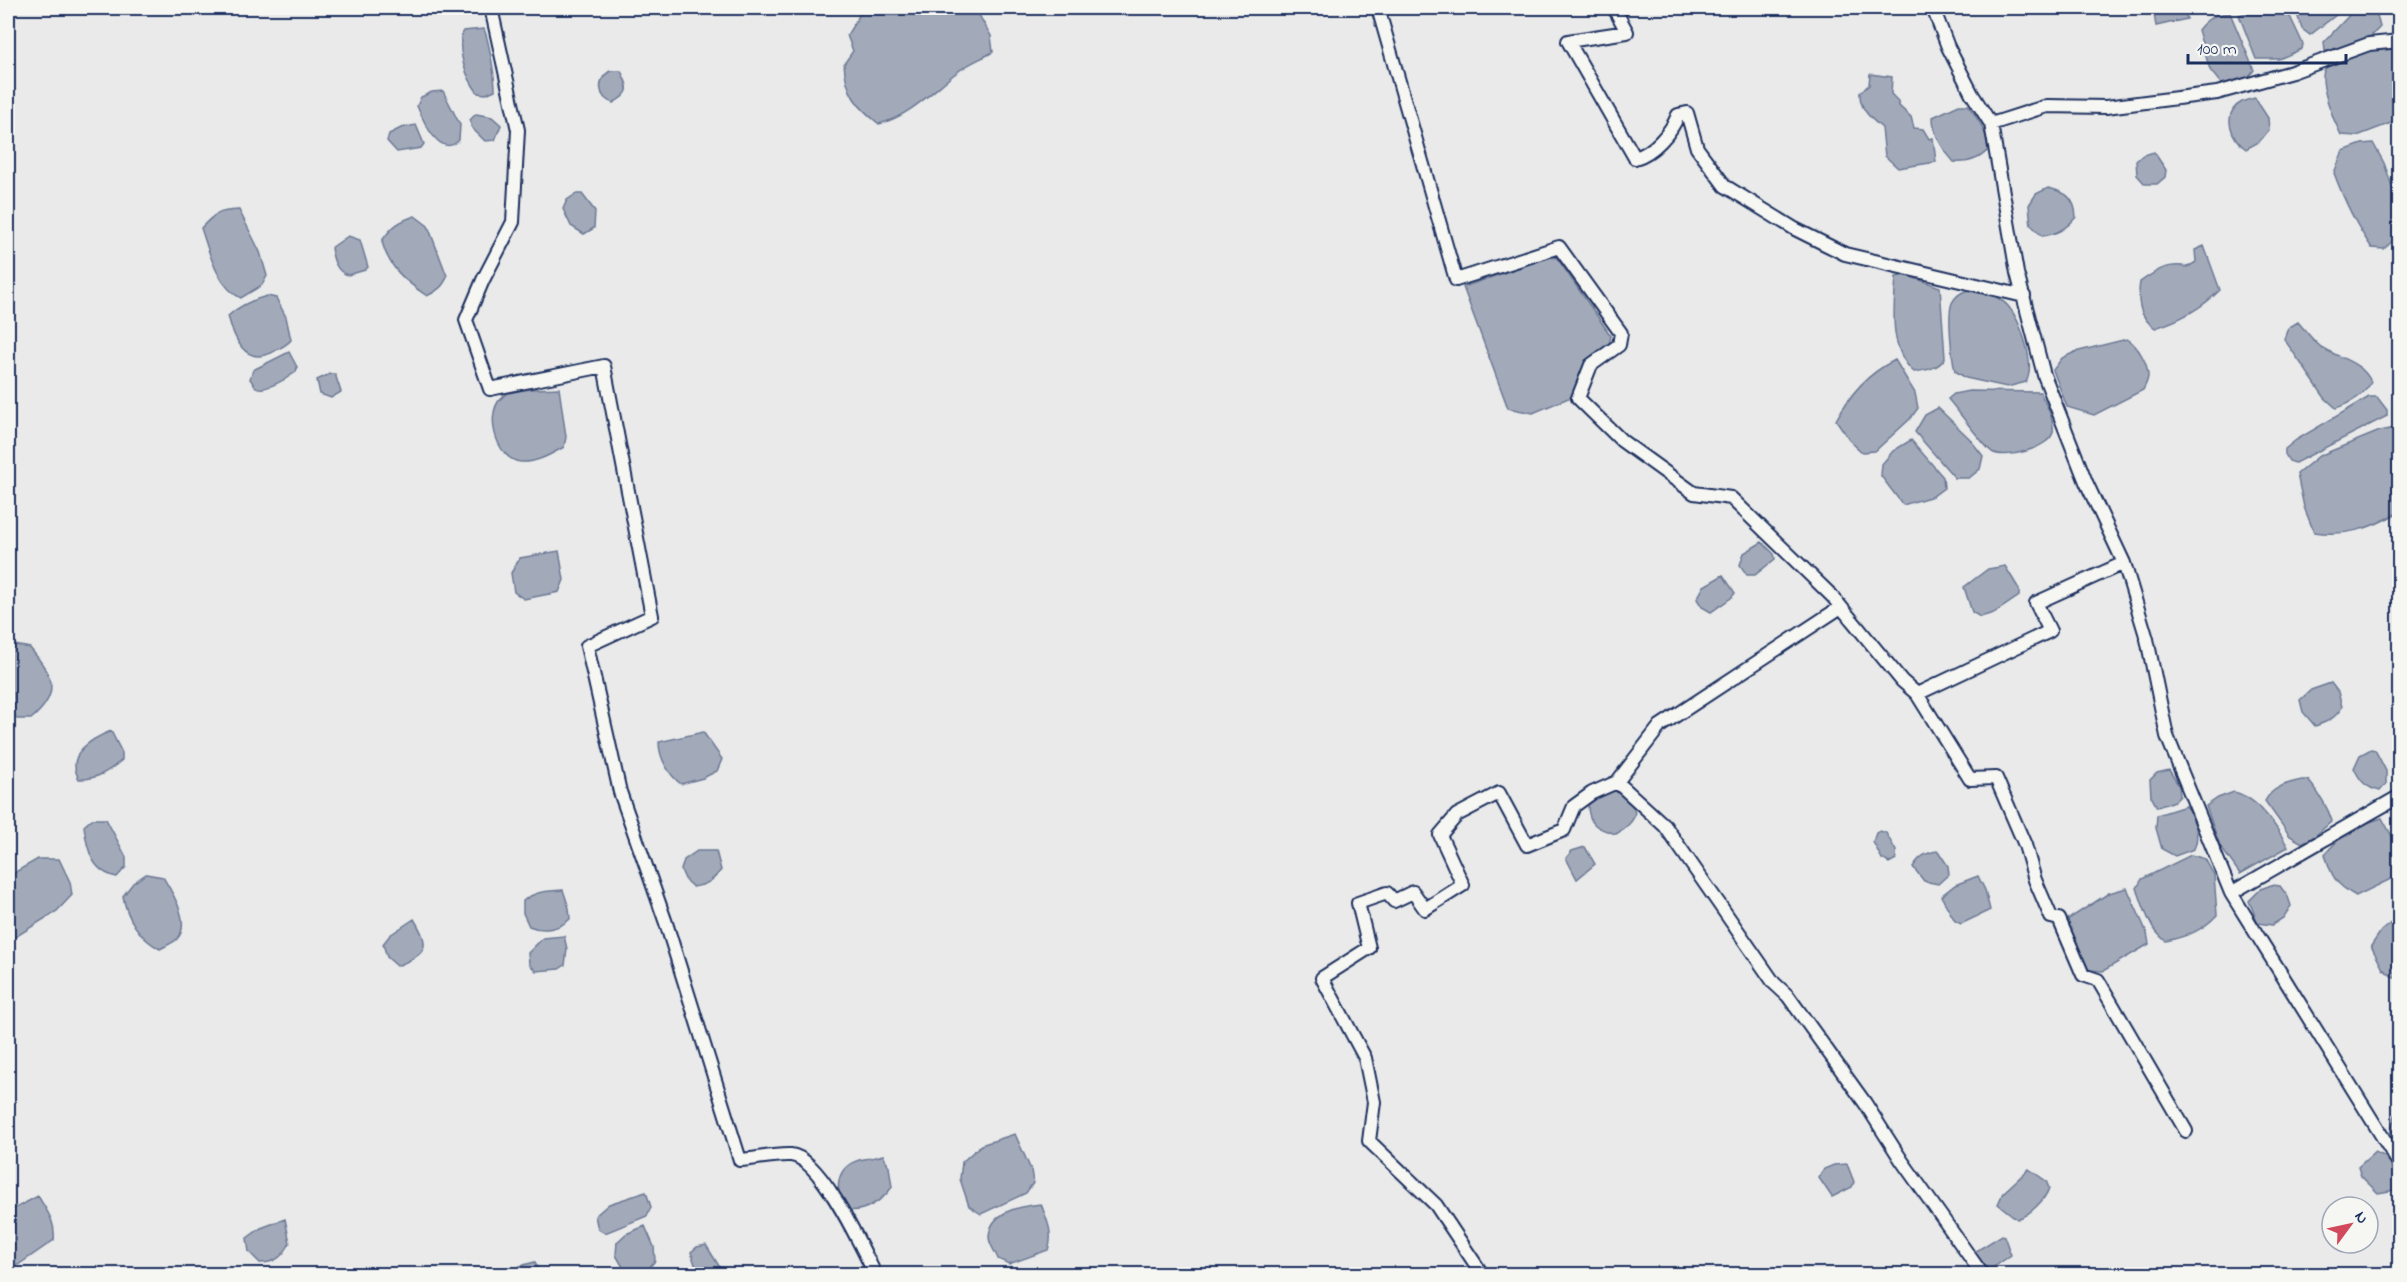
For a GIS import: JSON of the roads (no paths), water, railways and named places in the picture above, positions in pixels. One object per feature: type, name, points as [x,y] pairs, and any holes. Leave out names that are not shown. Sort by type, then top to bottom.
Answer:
[{"type":"street","points":[[491,8],[518,130],[513,222],[483,280],[466,320],[490,389],[604,366],[652,616],[587,646],[620,792],[666,923],[740,1160],[792,1155],[806,1160],[843,1210],[875,1275]]},
{"type":"street","points":[[1378,8],[1456,280],[1559,247],[1621,333],[1619,345],[1592,365],[1578,398],[1622,441],[1694,493],[1731,498],[1841,607],[1902,681],[1917,694],[1970,779],[1996,778],[2025,845],[2035,879],[2051,917],[2059,920],[2083,975],[2098,980],[2186,1131]]},
{"type":"street","points":[[1614,8],[1627,32],[1568,41],[1635,158],[1647,155],[1674,125],[1678,115],[1687,113],[1697,148],[1725,186],[1795,229],[1845,254],[2024,296]]},
{"type":"street","points":[[1933,8],[1948,47],[1967,85],[1991,124],[2017,273],[2044,375],[2086,482],[2124,564],[2146,639],[2167,736],[2231,893],[2400,1165]]},
{"type":"street","points":[[1991,124],[2047,106],[2106,107],[2217,93],[2292,72],[2369,44],[2400,41]]},
{"type":"street","points":[[1917,694],[2050,631],[2036,603],[2124,564]]},
{"type":"street","points":[[1482,1275],[1436,1205],[1369,1141],[1374,1102],[1365,1058],[1322,978],[1369,948],[1358,903],[1387,893],[1394,901],[1413,892],[1425,909],[1463,885],[1440,835],[1457,815],[1500,793],[1527,845],[1564,830],[1574,806],[1592,793],[1617,782],[1660,726],[1841,607]]},
{"type":"street","points":[[1617,782],[1665,826],[1774,982],[1788,996],[1865,1103],[1902,1161],[1982,1275]]},
{"type":"street","points":[[2231,893],[2400,796]]},
{"type":"water","points":[[870,8],[975,8],[991,36],[993,52],[960,70],[911,109],[879,124],[854,98],[847,84],[844,64],[853,51],[847,35],[860,14]]},
{"type":"water","points":[[2153,8],[2184,8],[2187,19],[2156,26]]},
{"type":"water","points":[[2265,8],[2286,8],[2303,44],[2302,49],[2279,59],[2256,59],[2239,15]]},
{"type":"water","points":[[2295,8],[2345,8],[2310,35],[2302,29]]},
{"type":"water","points":[[2356,8],[2375,8],[2380,27],[2361,44],[2342,50],[2325,51],[2324,42]]},
{"type":"water","points":[[2230,13],[2254,70],[2248,77],[2222,85],[2210,70],[2198,30],[2212,17]]},
{"type":"water","points":[[484,29],[495,90],[486,94],[478,93],[470,79],[463,64],[461,47],[463,31]]},
{"type":"water","points":[[2395,47],[2399,61],[2399,120],[2357,136],[2341,135],[2325,94],[2324,71],[2328,65],[2345,56]]},
{"type":"water","points":[[610,71],[621,71],[627,87],[626,93],[613,103],[604,97],[601,88],[602,79]]},
{"type":"water","points":[[1870,74],[1892,77],[1891,94],[1898,101],[1899,106],[1911,117],[1914,128],[1923,129],[1929,139],[1933,138],[1936,162],[1898,168],[1885,156],[1882,128],[1866,112],[1860,98],[1860,92],[1869,85]]},
{"type":"water","points":[[443,91],[460,125],[459,140],[452,145],[445,145],[433,136],[417,106],[421,97],[432,92]]},
{"type":"water","points":[[2255,98],[2268,118],[2269,130],[2259,142],[2246,149],[2236,139],[2230,126],[2230,119],[2236,107],[2243,101]]},
{"type":"water","points":[[1959,105],[1968,105],[1979,121],[1986,137],[1988,150],[1972,160],[1954,162],[1939,141],[1933,117]]},
{"type":"water","points":[[476,114],[492,117],[501,125],[495,140],[485,141],[472,128],[470,120]]},
{"type":"water","points":[[416,125],[424,144],[421,148],[397,152],[387,141],[389,134],[401,128]]},
{"type":"water","points":[[2373,143],[2384,163],[2399,206],[2399,235],[2384,249],[2372,248],[2366,239],[2350,212],[2334,173],[2343,151],[2362,144]]},
{"type":"water","points":[[2154,152],[2166,170],[2165,177],[2157,184],[2145,184],[2137,175],[2136,161],[2143,155]]},
{"type":"water","points":[[2048,188],[2068,197],[2074,205],[2076,217],[2061,230],[2042,236],[2031,225],[2029,205],[2036,194]]},
{"type":"water","points":[[576,194],[582,194],[595,211],[594,228],[584,234],[571,226],[563,209],[567,200]]},
{"type":"water","points":[[239,210],[260,252],[267,276],[262,285],[241,298],[226,286],[220,277],[201,228],[217,214]]},
{"type":"water","points":[[415,216],[428,226],[447,276],[442,286],[427,296],[398,273],[388,258],[382,241],[396,225]]},
{"type":"water","points":[[348,236],[360,240],[368,267],[348,275],[338,268],[331,248]]},
{"type":"water","points":[[2204,246],[2220,290],[2190,313],[2155,328],[2145,319],[2140,308],[2140,282],[2168,267],[2188,267],[2196,262],[2195,250]]},
{"type":"water","points":[[1550,257],[1557,258],[1611,336],[1609,344],[1585,362],[1571,397],[1533,413],[1508,408],[1463,287]]},
{"type":"water","points":[[1906,275],[1940,287],[1945,358],[1935,367],[1914,372],[1900,352],[1894,328],[1896,277]]},
{"type":"water","points":[[1976,288],[2005,303],[2018,322],[2028,354],[2029,374],[2026,382],[2007,387],[1966,378],[1955,371],[1950,326],[1952,303],[1962,292]]},
{"type":"water","points":[[267,296],[276,298],[286,317],[291,340],[271,353],[262,356],[254,355],[247,352],[237,341],[228,316],[246,303]]},
{"type":"water","points":[[2298,322],[2321,347],[2356,365],[2367,375],[2371,382],[2361,395],[2336,408],[2325,398],[2284,339],[2288,328]]},
{"type":"water","points":[[2127,339],[2138,350],[2148,371],[2143,390],[2094,415],[2067,407],[2053,370],[2062,358],[2075,352]]},
{"type":"water","points":[[289,352],[297,367],[296,372],[265,388],[255,386],[250,379],[253,370]]},
{"type":"water","points":[[1895,360],[1915,393],[1918,408],[1910,419],[1875,451],[1862,452],[1851,442],[1836,420],[1861,385],[1876,371]]},
{"type":"water","points":[[335,374],[341,392],[331,398],[320,394],[317,380]]},
{"type":"water","points":[[559,388],[566,437],[564,447],[533,461],[521,462],[512,459],[499,444],[495,433],[494,411],[498,402],[505,395],[516,391]]},
{"type":"water","points":[[1969,391],[2040,392],[2053,422],[2053,432],[2050,438],[2026,451],[2007,454],[1992,452],[1948,399],[1954,394]]},
{"type":"water","points":[[2369,397],[2377,397],[2387,410],[2387,416],[2295,463],[2289,461],[2285,449],[2296,440]]},
{"type":"water","points":[[1938,408],[1969,438],[1983,456],[1980,469],[1969,478],[1955,478],[1915,432],[1925,415]]},
{"type":"water","points":[[2399,429],[2399,512],[2379,523],[2358,530],[2337,533],[2314,532],[2304,507],[2297,474],[2319,456],[2380,431]]},
{"type":"water","points":[[1911,440],[1943,477],[1944,488],[1933,496],[1903,505],[1881,476],[1882,464],[1893,451]]},
{"type":"water","points":[[1762,542],[1774,554],[1775,559],[1755,575],[1747,575],[1740,565],[1744,553]]},
{"type":"water","points":[[559,551],[564,580],[559,592],[524,599],[514,592],[511,573],[520,558]]},
{"type":"water","points":[[2005,566],[2019,589],[2019,596],[1994,613],[1980,617],[1972,612],[1964,587],[1988,569]]},
{"type":"water","points":[[1723,575],[1735,593],[1711,612],[1702,607],[1697,599],[1704,586]]},
{"type":"water","points":[[8,645],[30,648],[49,676],[51,684],[47,701],[31,719],[17,719],[8,710]]},
{"type":"water","points":[[2331,683],[2338,692],[2342,707],[2331,719],[2315,726],[2303,712],[2300,700],[2311,690]]},
{"type":"water","points":[[111,731],[122,753],[122,760],[102,774],[79,779],[75,762],[82,749],[96,738]]},
{"type":"water","points":[[703,732],[722,759],[717,771],[703,778],[681,784],[666,766],[659,742]]},
{"type":"water","points":[[2371,749],[2375,750],[2386,771],[2386,784],[2380,791],[2364,783],[2354,768],[2360,755]]},
{"type":"water","points":[[2169,770],[2179,786],[2180,796],[2175,801],[2157,807],[2151,796],[2150,780],[2157,773]]},
{"type":"water","points":[[2308,780],[2316,790],[2332,821],[2315,836],[2302,843],[2290,836],[2265,801],[2276,789]]},
{"type":"water","points":[[1613,787],[1627,799],[1634,810],[1631,821],[1616,834],[1595,825],[1588,811],[1588,804]]},
{"type":"water","points":[[2234,792],[2258,806],[2272,822],[2288,847],[2240,874],[2220,846],[2206,806]]},
{"type":"water","points":[[2186,806],[2196,827],[2196,843],[2194,849],[2175,856],[2162,849],[2156,828],[2157,815]]},
{"type":"water","points":[[2382,818],[2399,849],[2399,875],[2356,896],[2335,879],[2325,854],[2348,829]]},
{"type":"water","points":[[92,819],[106,819],[126,857],[126,867],[117,877],[102,870],[92,859],[84,826]]},
{"type":"water","points":[[1880,831],[1886,833],[1896,851],[1896,859],[1889,863],[1882,859],[1873,842],[1876,833]]},
{"type":"water","points":[[1585,847],[1595,864],[1577,879],[1566,858],[1572,851]]},
{"type":"water","points":[[697,851],[716,851],[721,870],[709,882],[693,887],[686,881],[681,870],[684,860]]},
{"type":"water","points":[[1938,851],[1948,866],[1949,874],[1938,884],[1924,881],[1913,867],[1923,856]]},
{"type":"water","points":[[2191,855],[2205,859],[2214,875],[2217,915],[2194,932],[2166,941],[2151,924],[2137,888],[2142,879]]},
{"type":"water","points":[[38,859],[59,859],[70,882],[72,895],[57,911],[9,941],[8,879]]},
{"type":"water","points":[[146,874],[163,877],[182,916],[181,932],[177,939],[160,949],[135,927],[123,896],[133,883]]},
{"type":"water","points":[[1978,876],[1985,890],[1990,910],[1961,924],[1955,921],[1941,896],[1955,885]]},
{"type":"water","points":[[2271,885],[2280,886],[2291,906],[2283,918],[2272,925],[2258,923],[2249,901],[2261,889]]},
{"type":"water","points":[[2127,888],[2147,933],[2149,944],[2103,971],[2088,970],[2067,920],[2109,893]]},
{"type":"water","points":[[563,890],[570,919],[551,928],[540,929],[529,926],[523,913],[523,901],[537,893]]},
{"type":"water","points":[[2399,916],[2399,977],[2394,978],[2383,969],[2371,946],[2381,931]]},
{"type":"water","points":[[414,919],[423,936],[424,948],[415,957],[397,966],[387,957],[383,944],[390,935]]},
{"type":"water","points":[[564,936],[567,949],[565,965],[559,969],[536,971],[529,964],[528,953],[543,938]]},
{"type":"water","points":[[2399,1113],[2399,1151],[2389,1137],[2395,1115]]},
{"type":"water","points":[[1015,1134],[1031,1170],[1033,1183],[1026,1193],[981,1214],[969,1206],[960,1179],[962,1162],[981,1145]]},
{"type":"water","points":[[2375,1152],[2384,1156],[2399,1173],[2399,1186],[2395,1190],[2378,1193],[2361,1176],[2358,1167]]},
{"type":"water","points":[[883,1155],[889,1167],[892,1187],[873,1205],[860,1210],[848,1210],[840,1196],[841,1175],[851,1164],[859,1160]]},
{"type":"water","points":[[1847,1164],[1854,1182],[1852,1187],[1832,1197],[1819,1178],[1824,1169]]},
{"type":"water","points":[[2029,1169],[2046,1181],[2049,1188],[2036,1206],[2017,1219],[1998,1204],[2003,1193]]},
{"type":"water","points":[[646,1192],[651,1207],[647,1216],[605,1233],[598,1229],[595,1216],[609,1204]]},
{"type":"water","points":[[38,1196],[52,1222],[54,1240],[18,1265],[8,1264],[8,1212]]},
{"type":"water","points":[[1041,1204],[1050,1233],[1048,1250],[1009,1264],[998,1259],[989,1237],[995,1221],[1016,1208]]},
{"type":"water","points":[[285,1219],[290,1243],[285,1252],[270,1262],[260,1263],[249,1252],[247,1238],[261,1228]]},
{"type":"water","points":[[645,1226],[654,1247],[655,1261],[643,1274],[627,1274],[616,1255],[617,1242],[626,1234]]},
{"type":"water","points":[[2002,1235],[2011,1255],[1987,1272],[1973,1253]]},
{"type":"water","points":[[706,1245],[724,1274],[698,1274],[691,1252],[697,1247]]},
{"type":"water","points":[[535,1262],[540,1274],[511,1274],[520,1266]]}]
